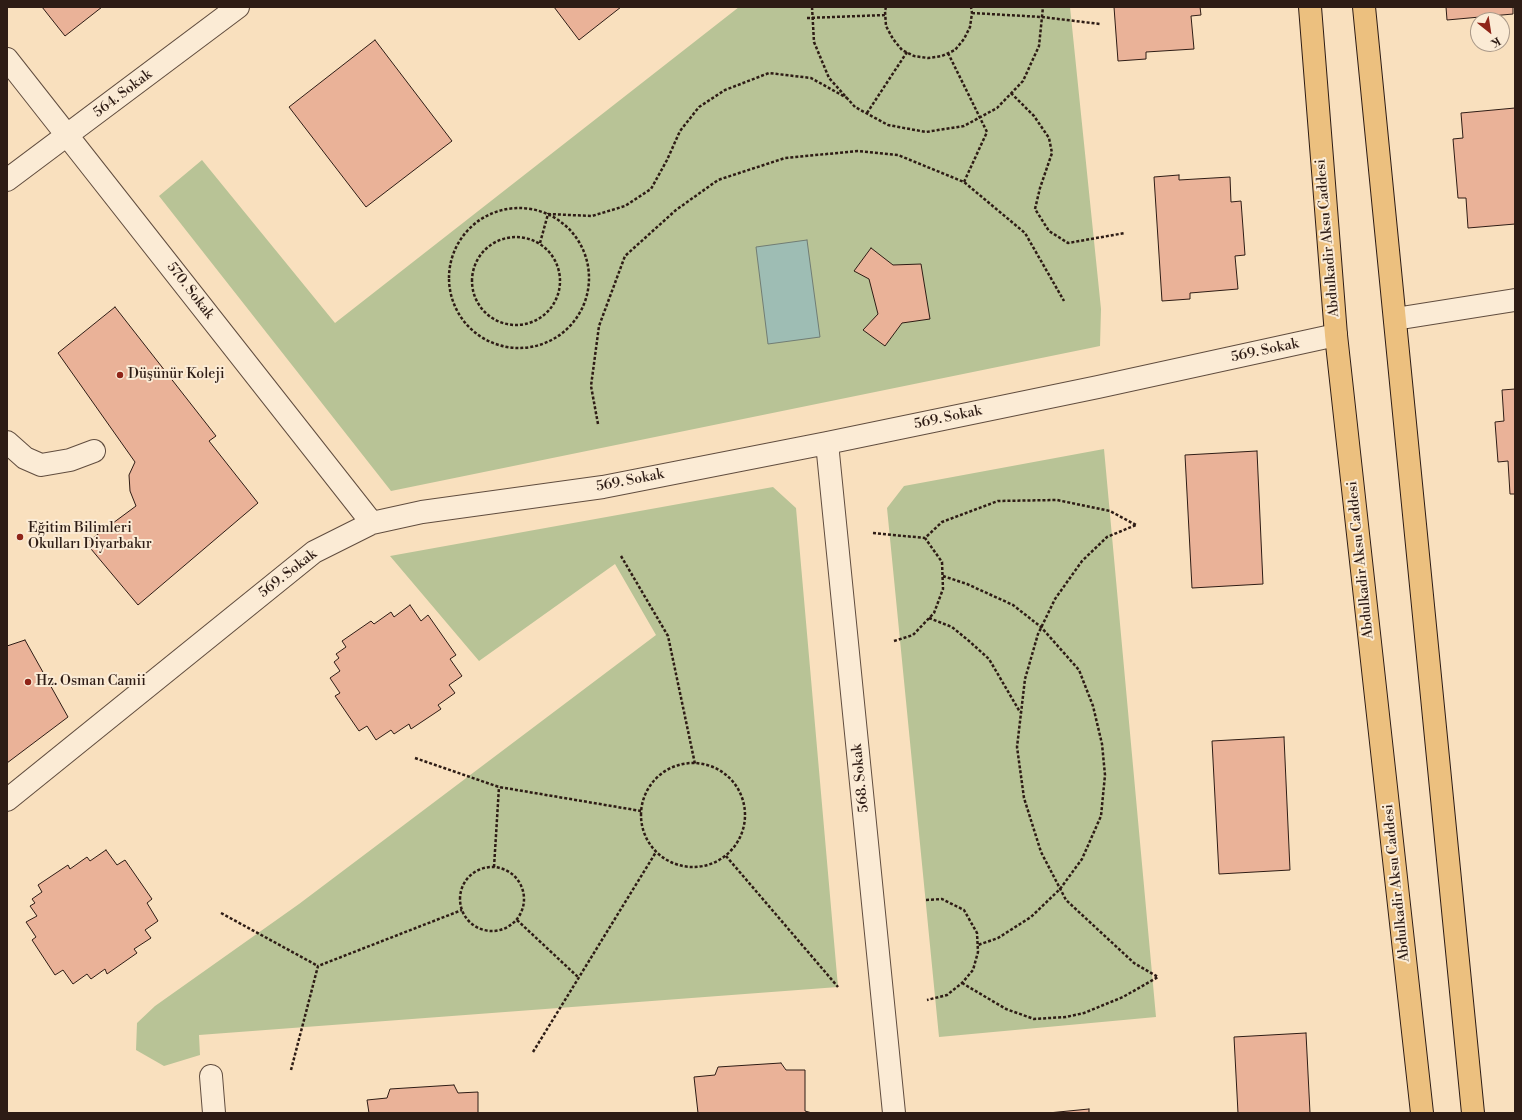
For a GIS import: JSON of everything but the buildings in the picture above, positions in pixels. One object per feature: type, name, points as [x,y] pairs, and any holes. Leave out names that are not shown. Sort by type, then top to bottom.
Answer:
[{"type":"main road","name":"Abdulkadir Aksu Caddesi","points":[[1310,7],[1336,335],[1422,1113]]},
{"type":"main road","points":[[1364,7],[1473,1113]]},
{"type":"street","name":"564. Sokak","points":[[7,180],[238,7]]},
{"type":"street","name":"570. Sokak","points":[[7,59],[372,523]]},
{"type":"street","points":[[1395,319],[1515,300]]},
{"type":"street","name":"569. Sokak","points":[[7,800],[314,552],[372,523],[422,512],[603,487],[827,443],[1178,370],[1336,335]]},
{"type":"street","points":[[7,442],[24,458],[41,465],[70,460],[94,451]]},
{"type":"street","name":"568. Sokak","points":[[827,443],[894,1113]]},
{"type":"street","points":[[211,1076],[214,1113]]},
{"type":"path","points":[[812,7],[814,42],[829,78],[855,107],[888,125],[926,132],[964,126],[997,108],[1023,81],[1039,46],[1043,7]]},
{"type":"path","points":[[886,7],[886,26],[893,39],[902,50],[914,56],[928,58],[942,56],[955,50],[964,40],[970,27],[972,13],[971,7]]},
{"type":"path","points":[[972,13],[1042,17],[1100,24]]},
{"type":"path","points":[[807,18],[886,15]]},
{"type":"path","points":[[867,113],[907,52]]},
{"type":"path","points":[[948,53],[988,132],[964,182]]},
{"type":"path","points":[[548,214],[564,223],[580,242],[588,264],[589,289],[581,311],[566,331],[546,344],[522,349],[498,346],[476,335],[460,319],[450,299],[447,277],[452,255],[462,235],[478,220],[498,210],[521,207],[543,211],[548,214],[592,216],[625,206],[651,189],[667,160],[680,131],[700,107],[726,90],[769,72],[811,78],[847,98]]},
{"type":"path","points":[[1011,93],[1034,116],[1049,138],[1052,153],[1035,209],[1049,231],[1068,243],[1125,233]]},
{"type":"path","points":[[598,424],[591,386],[599,326],[625,256],[676,210],[718,180],[785,158],[858,151],[898,155],[964,182],[1025,233],[1064,301]]},
{"type":"path","points":[[540,243],[548,214]]},
{"type":"path","points":[[511,237],[526,238],[540,243],[551,253],[558,266],[561,281],[558,295],[552,308],[540,318],[527,324],[512,326],[498,322],[486,314],[477,302],[473,289],[472,274],[477,261],[486,249],[498,241],[511,237]]},
{"type":"path","points":[[873,533],[925,538],[942,522],[998,501],[1057,500],[1110,511],[1136,525],[1107,537],[1082,561],[1055,599],[1041,627],[1025,679],[1017,747],[1024,798],[1040,852],[1066,900],[1134,963],[1158,977],[1123,997],[1084,1013],[1066,1017],[1034,1019],[1006,1009],[962,983]]},
{"type":"path","points":[[894,642],[913,635],[934,613],[943,589],[942,562],[925,538]]},
{"type":"path","points":[[621,556],[668,636],[695,764]]},
{"type":"path","points":[[942,576],[967,584],[1013,605],[1041,627],[1079,670],[1093,706],[1102,744],[1105,776],[1101,816],[1082,859],[1060,889],[1031,917],[998,938],[978,945]]},
{"type":"path","points":[[929,618],[952,627],[989,659],[1021,712]]},
{"type":"path","points":[[415,758],[499,788],[641,811]]},
{"type":"path","points":[[685,764],[702,764],[718,770],[732,780],[741,794],[745,811],[744,827],[737,843],[726,856],[711,864],[694,867],[676,864],[661,857],[656,852],[649,844],[643,828],[641,811],[646,794],[656,780],[669,769],[685,764]]},
{"type":"path","points":[[494,866],[499,788]]},
{"type":"path","points":[[533,1052],[656,852]]},
{"type":"path","points":[[726,856],[838,987]]},
{"type":"path","points":[[490,866],[501,867],[511,872],[519,880],[524,889],[525,900],[523,911],[517,920],[508,927],[498,931],[488,931],[477,928],[469,922],[462,910],[460,903],[460,892],[464,882],[470,874],[480,869],[490,866]]},
{"type":"path","points":[[926,900],[942,899],[964,910],[977,933],[978,945],[978,952],[973,970],[962,983],[947,995],[927,1000]]},
{"type":"path","points":[[221,913],[318,966],[462,910]]},
{"type":"path","points":[[517,920],[579,978]]},
{"type":"path","points":[[291,1070],[318,966]]},
{"type":"green space","points":[[739,7],[1070,7],[1101,309],[1100,346],[391,491],[159,196],[202,160],[335,323]]},
{"type":"green space","points":[[1104,449],[1156,1017],[939,1037],[887,508],[904,486]]},
{"type":"green space","points":[[773,487],[796,508],[838,987],[199,1035],[200,1055],[164,1066],[136,1050],[137,1023],[155,1006],[299,904],[656,635],[615,564],[479,661],[390,556]]},
{"type":"water","points":[[807,240],[820,337],[768,344],[756,247]]},
{"type":"place","name":"Düşünür Koleji","points":[[120,375]]},
{"type":"place","name":"Eğitim Bilimleri Okulları Diyarbakır","points":[[20,537]]},
{"type":"place","name":"Hz. Osman Camii","points":[[28,682]]}]
